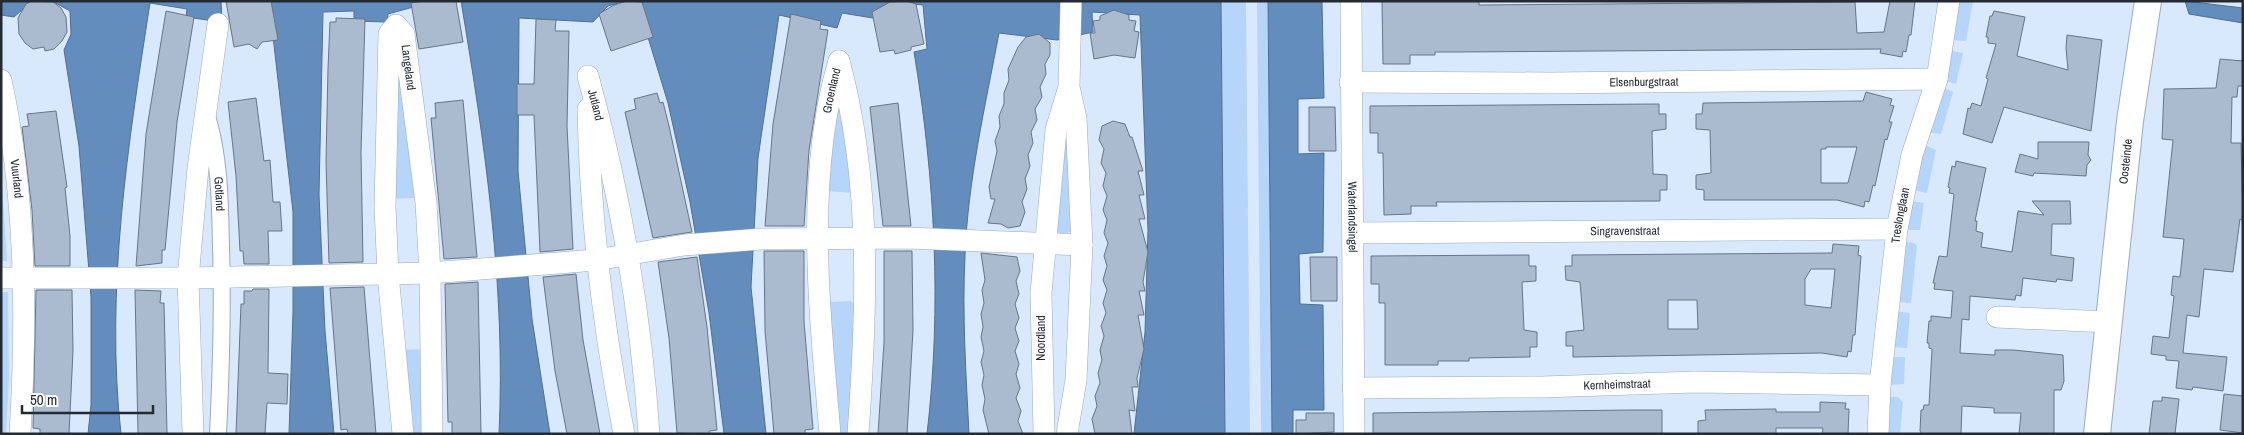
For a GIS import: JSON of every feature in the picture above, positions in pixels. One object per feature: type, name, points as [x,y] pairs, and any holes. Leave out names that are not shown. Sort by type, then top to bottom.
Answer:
[{"type":"street","name":"Noordland","points":[[1067,434],[1076,380],[1082,245],[1076,118],[1069,87],[1071,1]]},
{"type":"street","name":"Waterlandsingel","points":[[1351,1],[1350,82],[1354,434]]},
{"type":"street","name":"Treslonglaan","points":[[1878,434],[1880,385],[1897,229],[1912,155],[1937,79],[1949,1]]},
{"type":"street","name":"Oosteinde","points":[[2097,434],[2130,121],[2148,1]]},
{"type":"street","name":"Gotland","points":[[193,434],[188,278],[198,168],[218,24]]},
{"type":"street","name":"Langeland","points":[[403,434],[388,274],[385,207],[389,34],[396,25],[404,34],[426,203],[430,273],[432,434]]},
{"type":"street","name":"Groenland","points":[[830,434],[816,239],[828,99],[839,61],[850,107],[861,186],[864,346],[858,434]]},
{"type":"street","name":"Jutland","points":[[624,434],[613,378],[596,260],[588,76],[603,130],[628,255],[645,376],[649,434]]},
{"type":"street","name":"Elsenburgstraat","points":[[1350,82],[1550,83],[1937,79]]},
{"type":"street","name":"Vuurland","points":[[1,80],[10,120],[19,197],[22,278],[20,434]]},
{"type":"street","name":"Noordland","points":[[1044,434],[1040,292],[1056,130],[1069,87]]},
{"type":"street","name":"Gotland","points":[[206,111],[216,146],[221,210],[222,278],[218,434]]},
{"type":"street","name":"Singravenstraat","points":[[1353,232],[1897,229]]},
{"type":"street","points":[[1,278],[222,278],[430,273],[596,260],[684,245],[761,239],[908,238],[1082,245]]},
{"type":"street","points":[[1997,317],[2108,322]]},
{"type":"street","name":"Kernheimstraat","points":[[1353,388],[1542,387],[1696,382],[1880,385]]},
{"type":"shaded area","points":[[1,1],[32,1],[14,17],[1,15]]},
{"type":"shaded area","points":[[52,1],[221,1],[222,22],[186,17],[187,9],[150,3],[127,163],[117,272],[117,380],[121,434],[88,434],[91,405],[91,297],[79,146],[64,50],[71,34],[70,11]]},
{"type":"shaded area","points":[[269,1],[435,1],[388,14],[387,22],[354,21],[354,11],[323,12],[319,194],[325,331],[334,434],[289,434],[293,312],[293,212]]},
{"type":"shaded area","points":[[461,1],[625,1],[608,6],[593,22],[519,18],[518,171],[532,319],[550,434],[499,434],[499,325],[492,216],[478,108]]},
{"type":"shaded area","points":[[637,1],[1221,1],[1225,434],[1134,434],[1145,332],[1148,230],[1140,15],[1092,12],[1093,32],[1057,40],[999,33],[978,144],[967,227],[964,322],[969,434],[927,434],[934,338],[934,243],[927,147],[914,52],[927,49],[923,5],[895,2],[873,18],[842,13],[837,28],[779,15],[758,158],[751,287],[766,434],[724,434],[709,313],[690,202],[668,103]]},
{"type":"shaded area","points":[[1221,1],[1246,1],[1250,434],[1225,434]]},
{"type":"shaded area","points":[[1257,1],[1268,1],[1272,434],[1261,434]]},
{"type":"shaded area","points":[[1268,1],[1322,1],[1324,98],[1298,99],[1298,154],[1324,153],[1323,252],[1299,254],[1300,304],[1323,305],[1324,410],[1293,410],[1293,434],[1272,434]]},
{"type":"shaded area","points":[[1973,1],[1966,41],[1953,40],[1959,2]]},
{"type":"shaded area","points":[[2185,1],[2243,8],[2243,23],[2189,14]]},
{"type":"shaded area","points":[[394,36],[416,198],[392,199]]},
{"type":"shaded area","points":[[1949,50],[1963,53],[1956,84],[1946,81]]},
{"type":"shaded area","points":[[1940,86],[1953,92],[1941,134],[1927,132]]},
{"type":"shaded area","points":[[841,99],[852,193],[827,191],[832,124]]},
{"type":"shaded area","points":[[1065,120],[1069,120],[1075,225],[1070,232],[1063,234],[1057,232]]},
{"type":"shaded area","points":[[1927,146],[1936,150],[1927,193],[1913,190],[1922,147]]},
{"type":"shaded area","points":[[1,171],[7,261],[1,261]]},
{"type":"shaded area","points":[[1911,201],[1924,203],[1920,230],[1906,230]]},
{"type":"shaded area","points":[[1904,242],[1914,243],[1917,246],[1911,303],[1897,302]]},
{"type":"shaded area","points":[[1,292],[8,292],[9,379],[6,434],[1,434]]},
{"type":"shaded area","points":[[851,301],[855,305],[848,434],[834,434],[829,302]]},
{"type":"shaded area","points":[[1896,311],[1910,313],[1907,348],[1893,347]]},
{"type":"shaded area","points":[[423,349],[425,434],[407,434],[399,350]]},
{"type":"shaded area","points":[[1891,357],[1905,357],[1904,384],[1889,385]]},
{"type":"shaded area","points":[[1889,397],[1898,397],[1903,402],[1900,434],[1887,434]]},
{"type":"building","points":[[32,1],[53,2],[61,8],[66,17],[67,32],[54,49],[45,51],[44,47],[33,49],[25,43],[19,34],[18,18],[26,4]]},
{"type":"building","points":[[226,1],[271,1],[278,40],[262,42],[257,49],[249,44],[234,47]]},
{"type":"building","points":[[456,1],[463,42],[419,49],[411,3]]},
{"type":"building","points":[[627,1],[642,2],[653,37],[611,51],[599,14],[614,5]]},
{"type":"building","points":[[906,1],[916,4],[924,44],[895,54],[894,50],[880,52],[872,12],[890,2]]},
{"type":"building","points":[[1382,1],[1479,1],[1479,5],[1855,2],[1857,33],[1884,32],[1890,1],[1915,1],[1911,35],[1909,35],[1906,52],[1903,51],[1902,57],[1880,53],[1881,49],[1435,52],[1435,55],[1410,55],[1410,64],[1383,64]]},
{"type":"building","points":[[1114,10],[1129,15],[1129,20],[1136,21],[1134,31],[1139,32],[1135,58],[1114,55],[1094,59],[1090,33],[1095,33],[1093,21],[1100,20],[1100,16]]},
{"type":"building","points":[[166,11],[194,17],[177,122],[165,250],[162,250],[162,263],[136,266],[146,134]]},
{"type":"building","points":[[1994,11],[2025,17],[2017,56],[2068,70],[2067,35],[2102,40],[2091,131],[2004,107],[1992,143],[1963,134],[1968,108],[1970,109],[1972,103],[1981,106],[1988,79],[1986,78],[1996,44],[1988,43],[1988,37],[1986,37],[1990,16],[1992,16]]},
{"type":"building","points":[[791,14],[821,21],[820,29],[828,30],[809,150],[804,226],[765,226],[773,124]]},
{"type":"building","points":[[336,18],[365,19],[361,152],[363,262],[329,263],[326,162],[328,68],[330,22],[336,22]]},
{"type":"building","points":[[536,19],[556,20],[555,31],[569,31],[567,126],[573,249],[540,252],[534,115],[517,115],[517,84],[534,84]]},
{"type":"building","points":[[1039,34],[1050,43],[1050,55],[1045,64],[1046,74],[1040,87],[1042,97],[1035,109],[1037,120],[1031,132],[1033,143],[1028,155],[1030,166],[1025,179],[1027,189],[1022,202],[1025,212],[1020,226],[1008,228],[1001,224],[988,223],[995,199],[991,199],[989,187],[997,151],[995,141],[1000,127],[999,116],[1004,104],[1004,93],[1009,80],[1008,69],[1018,47],[1026,37]]},
{"type":"building","points":[[2220,59],[2243,61],[2243,86],[2238,86],[2237,97],[2232,97],[2231,143],[2241,143],[2243,220],[2240,219],[2233,272],[2204,269],[2199,317],[2187,315],[2183,353],[2227,357],[2223,391],[2193,387],[2192,390],[2176,388],[2179,361],[2166,360],[2166,356],[2151,354],[2153,336],[2169,338],[2174,296],[2171,295],[2173,276],[2180,277],[2184,239],[2163,237],[2173,140],[2162,139],[2164,89],[2216,88]]},
{"type":"building","points":[[1866,92],[1892,99],[1890,105],[1894,106],[1889,122],[1892,122],[1887,140],[1885,139],[1875,186],[1873,185],[1869,202],[1865,201],[1864,207],[1837,200],[1704,200],[1704,190],[1696,189],[1696,175],[1711,173],[1710,130],[1696,129],[1696,114],[1702,114],[1703,103],[1863,101]],"holes":[[[1826,147],[1857,147],[1848,183],[1821,183],[1821,149],[1826,149]]]},
{"type":"building","points":[[657,93],[660,103],[663,102],[692,232],[653,238],[625,112],[636,109],[634,99]]},
{"type":"building","points":[[256,98],[264,161],[270,160],[273,202],[280,202],[282,231],[268,231],[269,264],[244,264],[243,251],[240,251],[236,176],[228,102]]},
{"type":"building","points":[[463,100],[477,257],[444,259],[431,118],[436,118],[435,103]]},
{"type":"building","points":[[898,103],[911,226],[883,226],[870,107]]},
{"type":"building","points":[[1659,104],[1659,114],[1666,114],[1666,129],[1652,131],[1653,174],[1667,175],[1667,190],[1660,190],[1660,201],[1436,202],[1437,206],[1411,206],[1411,214],[1384,215],[1383,153],[1378,153],[1378,133],[1370,133],[1370,106]]},
{"type":"building","points":[[1309,107],[1335,107],[1336,151],[1309,151]]},
{"type":"building","points":[[56,111],[67,187],[65,188],[70,236],[70,266],[35,266],[32,210],[22,127],[29,126],[27,114]]},
{"type":"building","points":[[1113,121],[1125,124],[1130,137],[1132,137],[1143,171],[1138,171],[1144,195],[1139,195],[1145,219],[1139,219],[1148,252],[1143,282],[1145,291],[1139,291],[1144,315],[1138,315],[1144,349],[1137,378],[1138,387],[1132,387],[1135,411],[1129,410],[1132,434],[1095,434],[1092,419],[1097,406],[1095,396],[1100,383],[1098,373],[1102,360],[1100,350],[1104,336],[1101,326],[1106,313],[1103,303],[1107,290],[1103,280],[1107,266],[1104,256],[1108,243],[1104,233],[1107,220],[1103,210],[1107,196],[1103,186],[1106,173],[1101,163],[1104,149],[1099,140],[1102,126]]},
{"type":"building","points":[[2038,142],[2089,142],[2088,155],[2091,160],[2087,165],[2086,176],[2034,173],[2033,176],[2015,172],[2020,154],[2038,159]]},
{"type":"building","points":[[1956,161],[1986,168],[1975,221],[1977,221],[1976,231],[1983,233],[1981,247],[2012,252],[2018,211],[2044,215],[2032,201],[2070,201],[2071,224],[2052,224],[2051,255],[2074,258],[2072,281],[2057,279],[2056,282],[2023,278],[2021,296],[2016,295],[2015,300],[1970,296],[1969,320],[1962,319],[1960,353],[1995,355],[1995,350],[2013,350],[2063,355],[2064,381],[2061,390],[2054,390],[2054,434],[2019,434],[2021,413],[1994,413],[1994,408],[1962,406],[1961,434],[1922,434],[1920,431],[1921,410],[1923,410],[1924,405],[1929,405],[1932,349],[1929,348],[1929,343],[1927,343],[1929,321],[1931,321],[1931,316],[1951,318],[1953,291],[1934,289],[1935,283],[1933,283],[1939,256],[1947,257],[1954,194],[1949,193],[1950,188],[1948,187],[1952,166],[1955,167]]},
{"type":"building","points":[[1833,244],[1859,246],[1858,255],[1861,256],[1855,335],[1853,335],[1851,352],[1848,351],[1847,357],[1822,353],[1573,357],[1573,346],[1566,346],[1566,332],[1584,330],[1580,282],[1566,280],[1565,266],[1572,266],[1572,255],[1832,253]],"holes":[[[1811,269],[1835,269],[1831,308],[1805,305],[1805,279]],[[1668,300],[1697,300],[1698,329],[1668,329]]]},
{"type":"building","points":[[764,251],[804,251],[804,322],[813,429],[805,430],[805,434],[774,434],[765,331]]},
{"type":"building","points":[[884,251],[912,251],[913,330],[907,434],[878,434],[884,342]]},
{"type":"building","points":[[981,253],[1017,257],[1020,271],[1016,281],[1019,294],[1015,304],[1019,318],[1015,328],[1019,341],[1015,351],[1019,364],[1016,374],[1020,388],[1016,398],[1021,411],[1018,421],[1023,434],[989,434],[983,410],[985,399],[982,385],[984,375],[981,362],[984,351],[981,337],[983,327],[981,314],[984,303],[982,290],[985,280]]},
{"type":"building","points":[[1529,255],[1529,266],[1536,266],[1536,281],[1522,282],[1524,330],[1537,332],[1537,347],[1530,347],[1530,357],[1469,358],[1469,361],[1438,361],[1438,365],[1385,365],[1385,303],[1379,303],[1379,284],[1371,284],[1371,256]]},
{"type":"building","points":[[697,257],[707,327],[717,430],[709,431],[709,434],[677,433],[669,338],[658,262]]},
{"type":"building","points":[[1310,257],[1337,257],[1337,301],[1311,301]]},
{"type":"building","points":[[576,274],[583,340],[600,434],[567,434],[555,371],[543,277]]},
{"type":"building","points":[[478,282],[481,434],[452,434],[452,422],[448,422],[445,284]]},
{"type":"building","points":[[364,287],[376,434],[348,434],[347,429],[341,430],[330,288]]},
{"type":"building","points":[[253,289],[269,289],[268,373],[288,374],[287,404],[267,403],[265,434],[236,434],[241,304],[244,304],[244,291],[252,291]]},
{"type":"building","points":[[36,290],[72,290],[73,351],[69,434],[40,434],[40,429],[33,428]]},
{"type":"building","points":[[135,290],[161,291],[160,303],[164,303],[167,434],[138,434]]},
{"type":"building","points":[[2224,394],[2243,396],[2243,433],[2220,430]]},
{"type":"building","points":[[2162,397],[2179,399],[2175,434],[2149,434],[2153,401],[2162,401]]},
{"type":"building","points":[[1820,402],[1846,403],[1845,409],[1849,409],[1848,434],[1822,434],[1823,428],[1776,428],[1776,434],[1698,434],[1698,421],[1706,420],[1705,410],[1776,409],[1776,412],[1820,412]]},
{"type":"building","points":[[1662,410],[1662,434],[1373,434],[1373,413]]},
{"type":"building","points":[[1306,413],[1334,413],[1334,432],[1296,434],[1296,420],[1306,420]]}]
